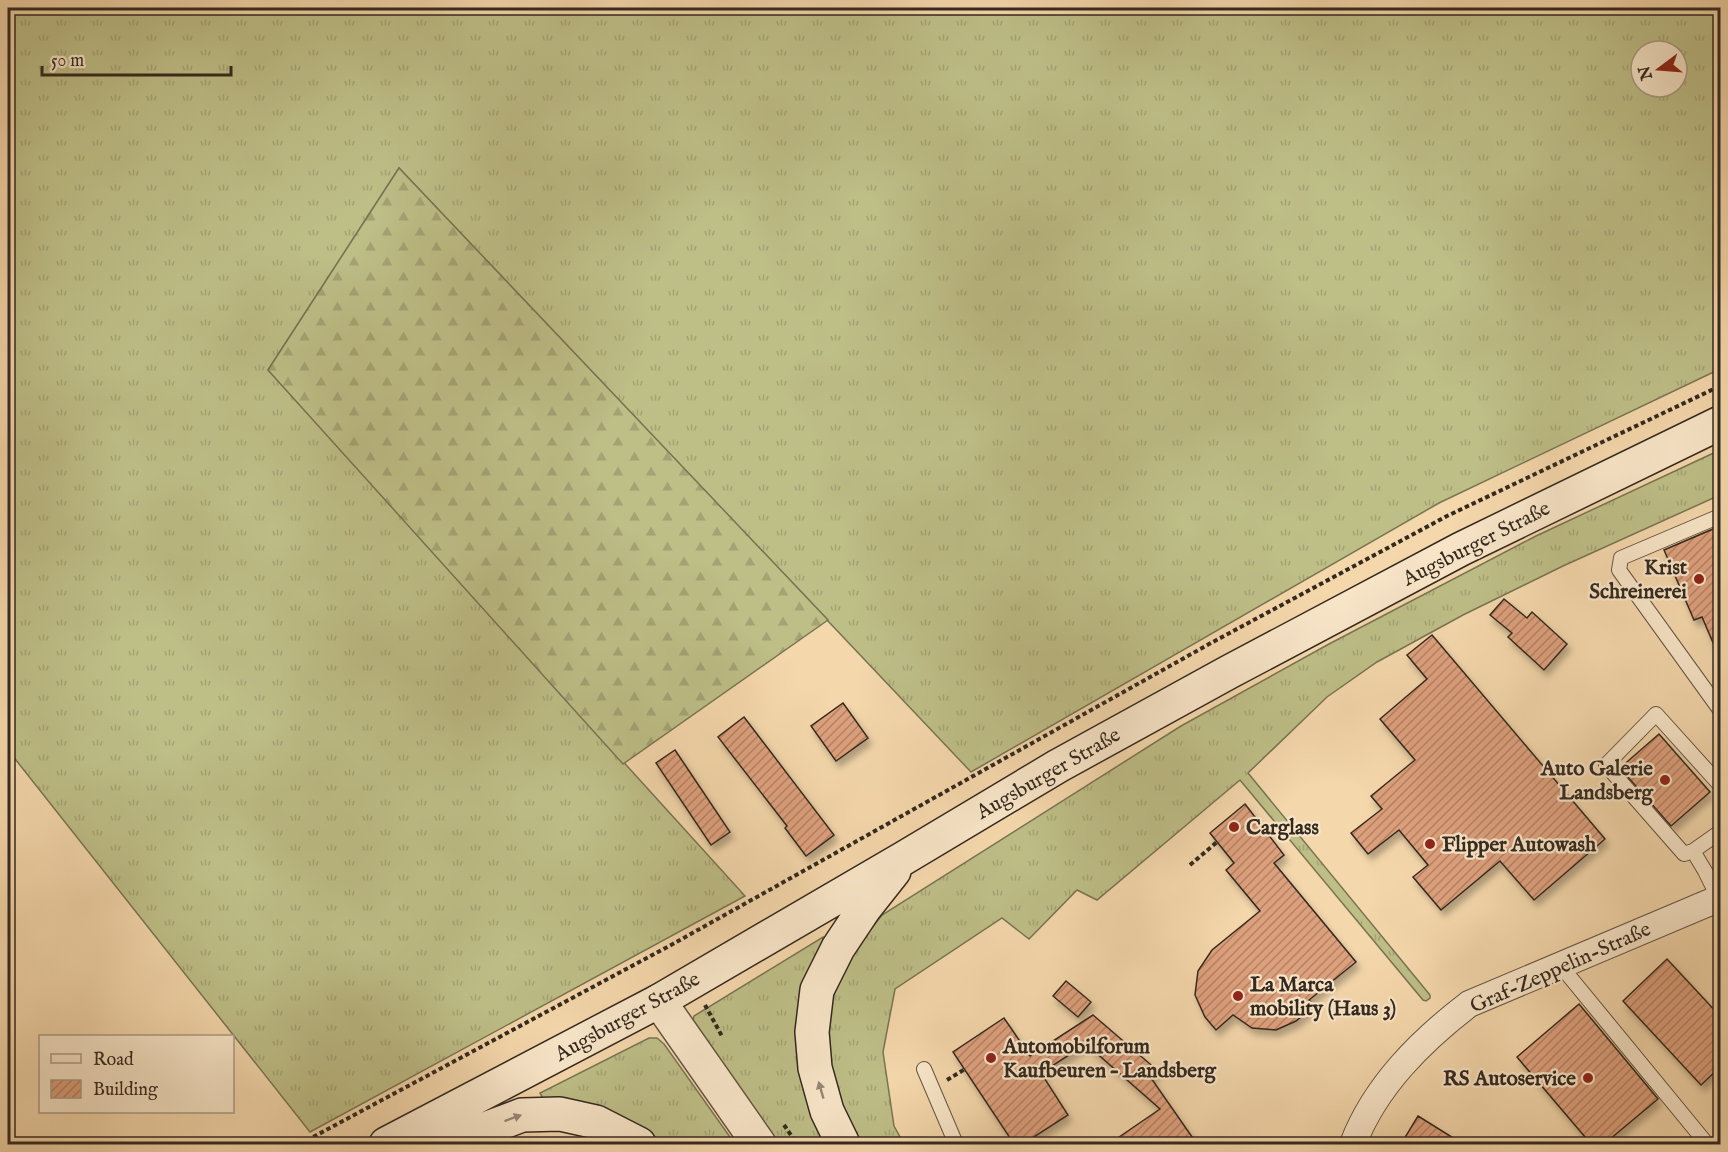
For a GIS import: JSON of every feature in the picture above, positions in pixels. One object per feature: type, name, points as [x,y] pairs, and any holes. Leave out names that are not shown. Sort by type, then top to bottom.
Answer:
[{"type":"main road","name":"Augsburger Straße","points":[[386,1144],[659,1001],[1058,766],[1239,667],[1461,549],[1720,423]]},
{"type":"main road","points":[[843,1144],[827,1111],[815,1068],[812,1032],[817,990],[838,948],[864,909],[904,858]]},
{"type":"main road","points":[[659,1001],[759,1144]]},
{"type":"main road","points":[[418,1128],[461,1138],[522,1115],[560,1114],[596,1122],[639,1144]]},
{"type":"street","name":"Graf-Zeppelin-Straße","points":[[1353,1144],[1361,1123],[1383,1089],[1434,1031],[1469,1004],[1720,899]]},
{"type":"lane","points":[[1720,516],[1621,558],[1619,570],[1720,710]]},
{"type":"lane","points":[[1720,786],[1656,714],[1606,765],[1684,854],[1693,851],[1720,832]]},
{"type":"lane","points":[[1693,851],[1720,899]]},
{"type":"lane","points":[[1560,965],[1707,1144]]},
{"type":"lane","points":[[924,1069],[956,1144]]},
{"type":"path","points":[[300,1144],[671,945],[1201,648],[1447,516],[1720,386]]},
{"type":"path","points":[[1190,865],[1217,842]]},
{"type":"path","points":[[671,945],[723,1038]]},
{"type":"path","points":[[777,1116],[797,1144]]},
{"type":"green space","points":[[8,8],[1720,8],[1720,369],[1439,503],[971,772],[399,168],[268,370],[745,896],[310,1132],[8,750]]},
{"type":"green space","points":[[399,168],[828,620],[623,764],[268,370]]},
{"type":"green space","points":[[1720,450],[1720,495],[1563,566],[1463,615],[1377,662],[1327,697],[1248,773],[1430,995],[1430,998],[1423,1000],[1240,780],[1097,900],[1077,890],[1029,939],[1002,918],[895,989],[883,1052],[894,1126],[904,1144],[857,1144],[851,1134],[824,1049],[829,997],[851,954],[882,915],[1181,726],[1329,644],[1536,536]]},
{"type":"green space","points":[[823,937],[828,1144],[776,1144],[692,1024],[694,1016]]},
{"type":"green space","points":[[649,1038],[657,1038],[664,1044],[735,1144],[667,1144],[630,1122],[544,1100],[540,1093]]},
{"type":"building","name":"Krist Schreinerei","points":[[1720,526],[1720,659],[1702,617],[1694,620],[1664,550]]},
{"type":"building","points":[[1504,599],[1527,618],[1532,612],[1567,644],[1544,670],[1508,637],[1512,633],[1490,615]]},
{"type":"building","points":[[1432,635],[1605,839],[1534,900],[1500,861],[1441,910],[1413,877],[1428,865],[1399,830],[1368,854],[1351,833],[1382,809],[1371,796],[1415,760],[1380,719],[1427,679],[1407,655]]},
{"type":"building","points":[[843,703],[868,738],[836,761],[811,726]]},
{"type":"building","points":[[744,717],[834,835],[806,856],[785,828],[787,826],[718,737]]},
{"type":"building","name":"Auto Galerie Landsberg","points":[[1659,734],[1710,792],[1671,826],[1620,768]]},
{"type":"building","points":[[675,750],[730,832],[711,845],[656,763]]},
{"type":"building","points":[[1245,804],[1284,855],[1274,863],[1356,962],[1309,1000],[1314,1006],[1296,1021],[1276,1030],[1252,1028],[1233,1015],[1216,1030],[1205,1017],[1195,995],[1198,971],[1212,950],[1260,911],[1226,870],[1234,863],[1210,833]]},
{"type":"building","points":[[1667,959],[1720,1016],[1720,1067],[1701,1085],[1623,1001]]},
{"type":"building","points":[[1066,981],[1091,1002],[1078,1017],[1053,996]]},
{"type":"building","name":"RS Autoservice","points":[[1579,1004],[1658,1099],[1604,1144],[1591,1144],[1517,1057]]},
{"type":"building","points":[[1093,1015],[1157,1070],[1151,1078],[1197,1144],[1109,1144],[1160,1109],[1086,1044],[1041,1073],[1068,1115],[1023,1144],[1014,1144],[953,1052],[1004,1018],[1030,1056]]},
{"type":"building","points":[[1418,1116],[1463,1144],[1401,1144]]},
{"type":"place","name":"Krist Schreinerei","points":[[1699,579]]},
{"type":"place","name":"Auto Galerie Landsberg","points":[[1665,780]]},
{"type":"place","name":"Carglass","points":[[1234,827]]},
{"type":"place","name":"Flipper Autowash","points":[[1430,844]]},
{"type":"place","name":"La Marca mobility (Haus 3)","points":[[1238,996]]},
{"type":"place","name":"Automobilforum Kaufbeuren – Landsberg","points":[[991,1058]]},
{"type":"place","name":"RS Autoservice","points":[[1588,1078]]}]
